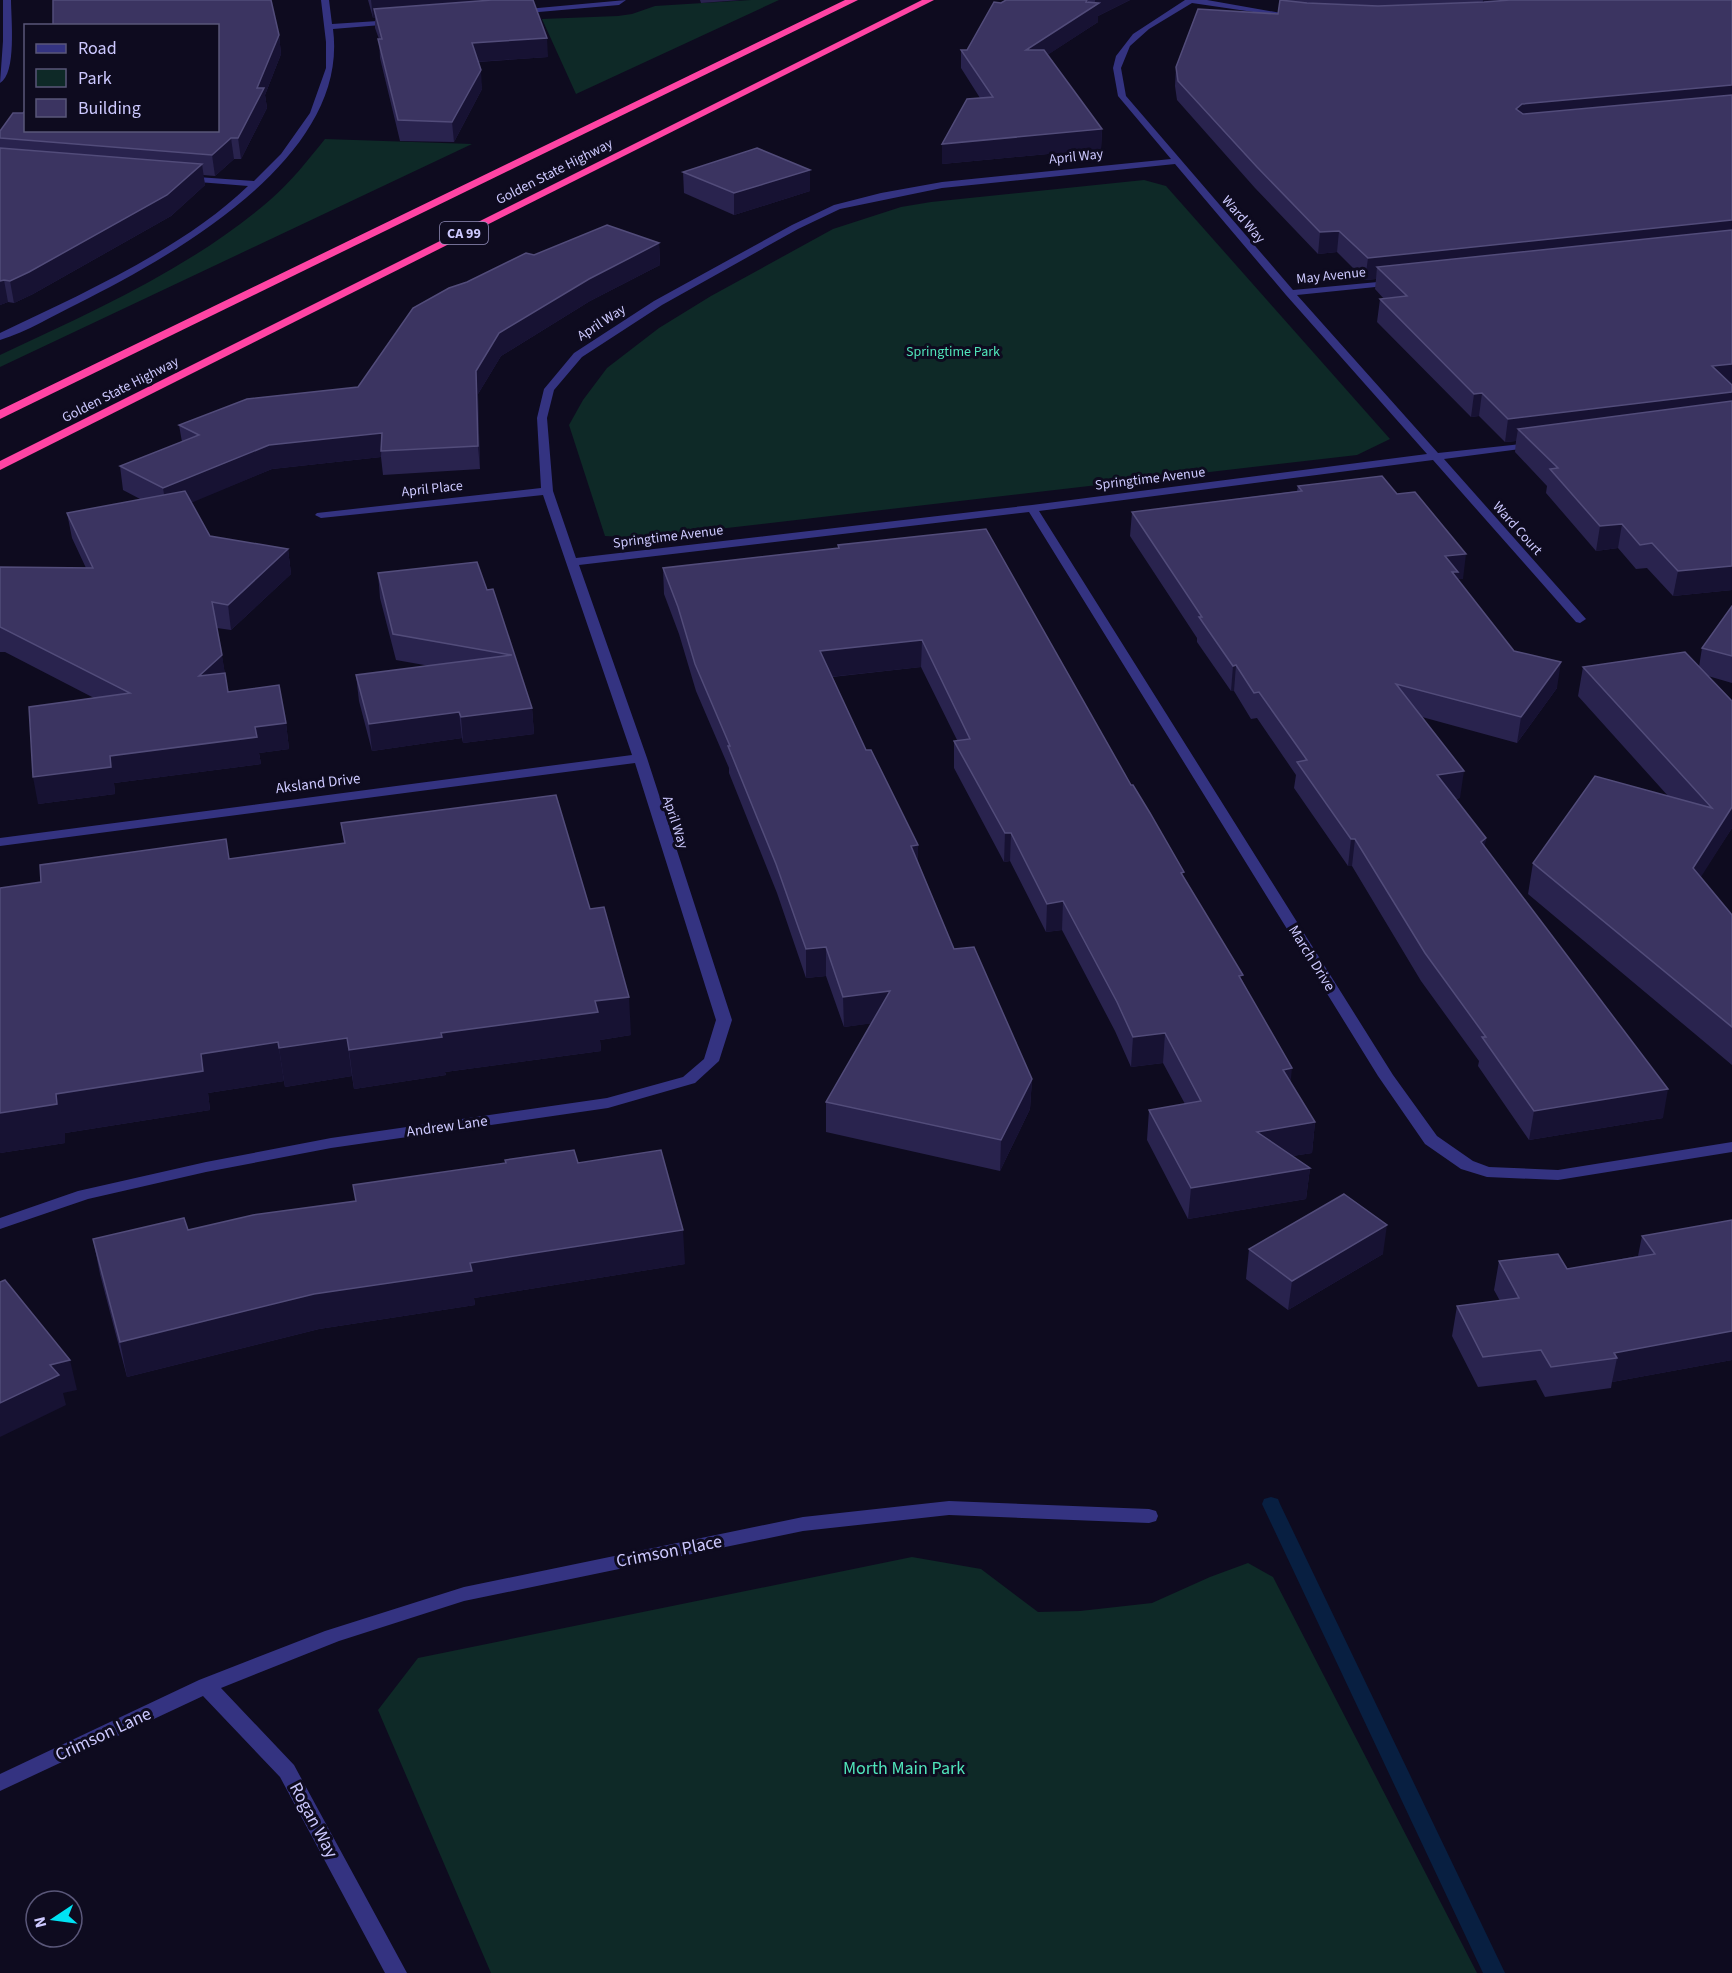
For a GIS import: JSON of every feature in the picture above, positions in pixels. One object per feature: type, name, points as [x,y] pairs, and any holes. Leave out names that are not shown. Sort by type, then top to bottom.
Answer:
[{"type":"highway","name":"Golden State Highway","points":[[0,415],[853,0]]},
{"type":"highway","name":"Golden State Highway","points":[[0,466],[929,0]]},
{"type":"street","points":[[0,80],[4,71],[7,47],[7,0]]},
{"type":"street","points":[[0,337],[145,264],[221,214],[258,184],[280,161],[314,114],[330,70],[332,48],[327,27],[325,0]]},
{"type":"street","points":[[507,13],[590,7],[619,3],[622,0]]},
{"type":"street","points":[[1191,0],[1309,18]]},
{"type":"street","name":"Ward Way","points":[[1191,0],[1141,31],[1126,47],[1117,68],[1122,96],[1435,458]]},
{"type":"street","points":[[327,27],[399,21]]},
{"type":"street","name":"April Way","points":[[681,887],[640,758],[547,491],[542,418],[549,389],[578,355],[658,303],[795,227],[837,207],[880,196],[996,179],[1176,161]]},
{"type":"street","points":[[176,177],[258,184]]},
{"type":"street","name":"May Avenue","points":[[1290,293],[1406,280]]},
{"type":"street","name":"Springtime Avenue","points":[[572,562],[1032,508],[1554,442]]},
{"type":"street","name":"Ward Court","points":[[1435,458],[1580,619]]},
{"type":"street","name":"April Place","points":[[321,514],[547,491]]},
{"type":"street","name":"March Drive","points":[[1032,508],[1386,1076],[1431,1140],[1467,1165],[1487,1172],[1558,1175],[1732,1147]]},
{"type":"street","name":"Aksland Drive","points":[[0,842],[640,758]]},
{"type":"street","name":"Andrew Lane","points":[[0,1224],[84,1195],[206,1167],[330,1143],[608,1103],[689,1080],[711,1061],[724,1020],[681,887]]},
{"type":"street","name":"Crimson Place","points":[[206,1686],[332,1636],[464,1594],[803,1524],[950,1508],[1149,1516]]},
{"type":"street","name":"Crimson Lane","points":[[0,1783],[206,1686]]},
{"type":"street","name":"Rogan Way","points":[[206,1686],[287,1771],[396,1973]]},
{"type":"green space","points":[[779,0],[576,94],[542,19],[618,16],[655,6]]},
{"type":"green space","points":[[325,139],[472,144],[0,367],[0,355],[106,305],[208,247],[270,200],[299,171]]},
{"type":"green space","name":"Springtime Park","points":[[1144,180],[1166,186],[1390,439],[1357,455],[640,538],[605,536],[569,425],[583,400],[607,368],[659,328],[711,296],[833,229],[901,207]]},
{"type":"green space","name":"Morth Main Park","points":[[912,1557],[981,1569],[1038,1612],[1080,1611],[1152,1603],[1248,1563],[1273,1577],[1477,1973],[491,1973],[378,1710],[418,1658]]},
{"type":"building","points":[[53,0],[271,0],[279,35],[257,88],[264,88],[238,138],[231,138],[212,155],[0,138],[0,131],[13,113],[24,112],[24,132],[219,132],[219,24],[53,24]]},
{"type":"building","points":[[492,0],[533,0],[547,38],[472,43],[481,70],[452,122],[398,120],[378,39],[382,39],[374,9]]},
{"type":"building","points":[[1006,0],[1087,0],[1086,2],[1099,3],[1026,50],[1044,50],[1102,129],[942,144],[967,99],[993,97],[961,50],[967,50],[994,2],[1001,3]]},
{"type":"building","points":[[1280,0],[1378,6],[1510,0],[1732,0],[1732,85],[1522,104],[1516,109],[1523,114],[1732,95],[1732,220],[1368,258],[1339,231],[1320,232],[1178,81],[1176,67],[1198,9],[1278,14]]},
{"type":"building","points":[[0,148],[202,164],[167,195],[29,272],[10,281],[0,281]]},
{"type":"building","points":[[757,148],[810,170],[734,193],[683,172]]},
{"type":"building","points":[[607,225],[659,243],[589,279],[499,333],[476,371],[478,446],[381,451],[382,433],[269,445],[163,488],[120,466],[199,435],[179,425],[247,399],[358,387],[413,308],[449,288],[467,282],[526,253],[534,255]]},
{"type":"building","points":[[1732,230],[1732,364],[1712,366],[1732,385],[1732,392],[1508,419],[1482,393],[1474,394],[1380,299],[1407,296],[1377,267]]},
{"type":"building","points":[[1732,401],[1732,566],[1678,571],[1652,543],[1640,545],[1622,524],[1600,526],[1550,469],[1558,468],[1518,429]]},
{"type":"building","points":[[1382,476],[1397,494],[1415,492],[1466,554],[1445,556],[1458,572],[1452,572],[1514,651],[1561,662],[1521,717],[1396,684],[1464,771],[1437,775],[1486,838],[1481,842],[1668,1089],[1534,1111],[1482,1037],[1486,1037],[1425,953],[1355,839],[1351,839],[1297,762],[1307,760],[1259,692],[1254,693],[1236,665],[1233,666],[1132,512],[1302,491],[1298,486]]},
{"type":"building","points":[[185,491],[210,536],[288,549],[228,605],[212,602],[222,655],[199,676],[225,673],[228,692],[279,685],[286,723],[255,727],[257,737],[110,756],[111,767],[33,777],[29,707],[130,693],[0,627],[0,567],[93,568],[67,513]]},
{"type":"building","points":[[986,529],[1131,785],[1184,872],[1181,873],[1243,975],[1239,976],[1292,1068],[1283,1070],[1315,1122],[1257,1132],[1310,1168],[1191,1188],[1149,1110],[1201,1101],[1165,1033],[1133,1037],[1063,901],[1047,904],[1011,833],[1005,833],[954,741],[970,739],[922,640],[820,651],[866,750],[871,750],[918,845],[911,846],[954,949],[974,947],[1032,1079],[1001,1140],[826,1102],[890,991],[843,997],[826,947],[806,949],[776,864],[695,664],[678,607],[663,568],[839,548],[838,545]]},
{"type":"building","points":[[477,562],[487,590],[493,589],[532,708],[461,717],[459,712],[369,724],[356,675],[512,655],[393,634],[378,573]]},
{"type":"building","points":[[1732,606],[1732,656],[1702,648]]},
{"type":"building","points":[[1685,652],[1732,701],[1732,807],[1693,868],[1732,915],[1732,1027],[1533,863],[1595,776],[1712,808],[1583,667]]},
{"type":"building","points":[[556,795],[590,909],[604,907],[629,997],[595,1001],[598,1012],[441,1033],[442,1037],[349,1050],[347,1038],[279,1048],[278,1042],[201,1054],[203,1071],[56,1094],[57,1104],[0,1113],[0,888],[41,882],[40,865],[226,839],[229,859],[345,843],[341,823]]},
{"type":"building","points":[[574,1150],[578,1163],[661,1150],[683,1230],[470,1263],[472,1271],[314,1294],[120,1342],[93,1239],[184,1218],[188,1230],[253,1215],[356,1201],[353,1185],[506,1163],[505,1160]]},
{"type":"building","points":[[1344,1194],[1387,1225],[1292,1281],[1249,1249]]},
{"type":"building","points":[[1732,1220],[1732,1331],[1614,1353],[1617,1358],[1551,1367],[1541,1350],[1483,1357],[1457,1306],[1519,1298],[1499,1261],[1558,1254],[1567,1269],[1655,1254],[1642,1236]]},
{"type":"building","points":[[5,1280],[70,1360],[50,1365],[59,1375],[0,1403],[0,1282]]},
{"type":"waterway","points":[[1271,1504],[1494,1973]]}]
